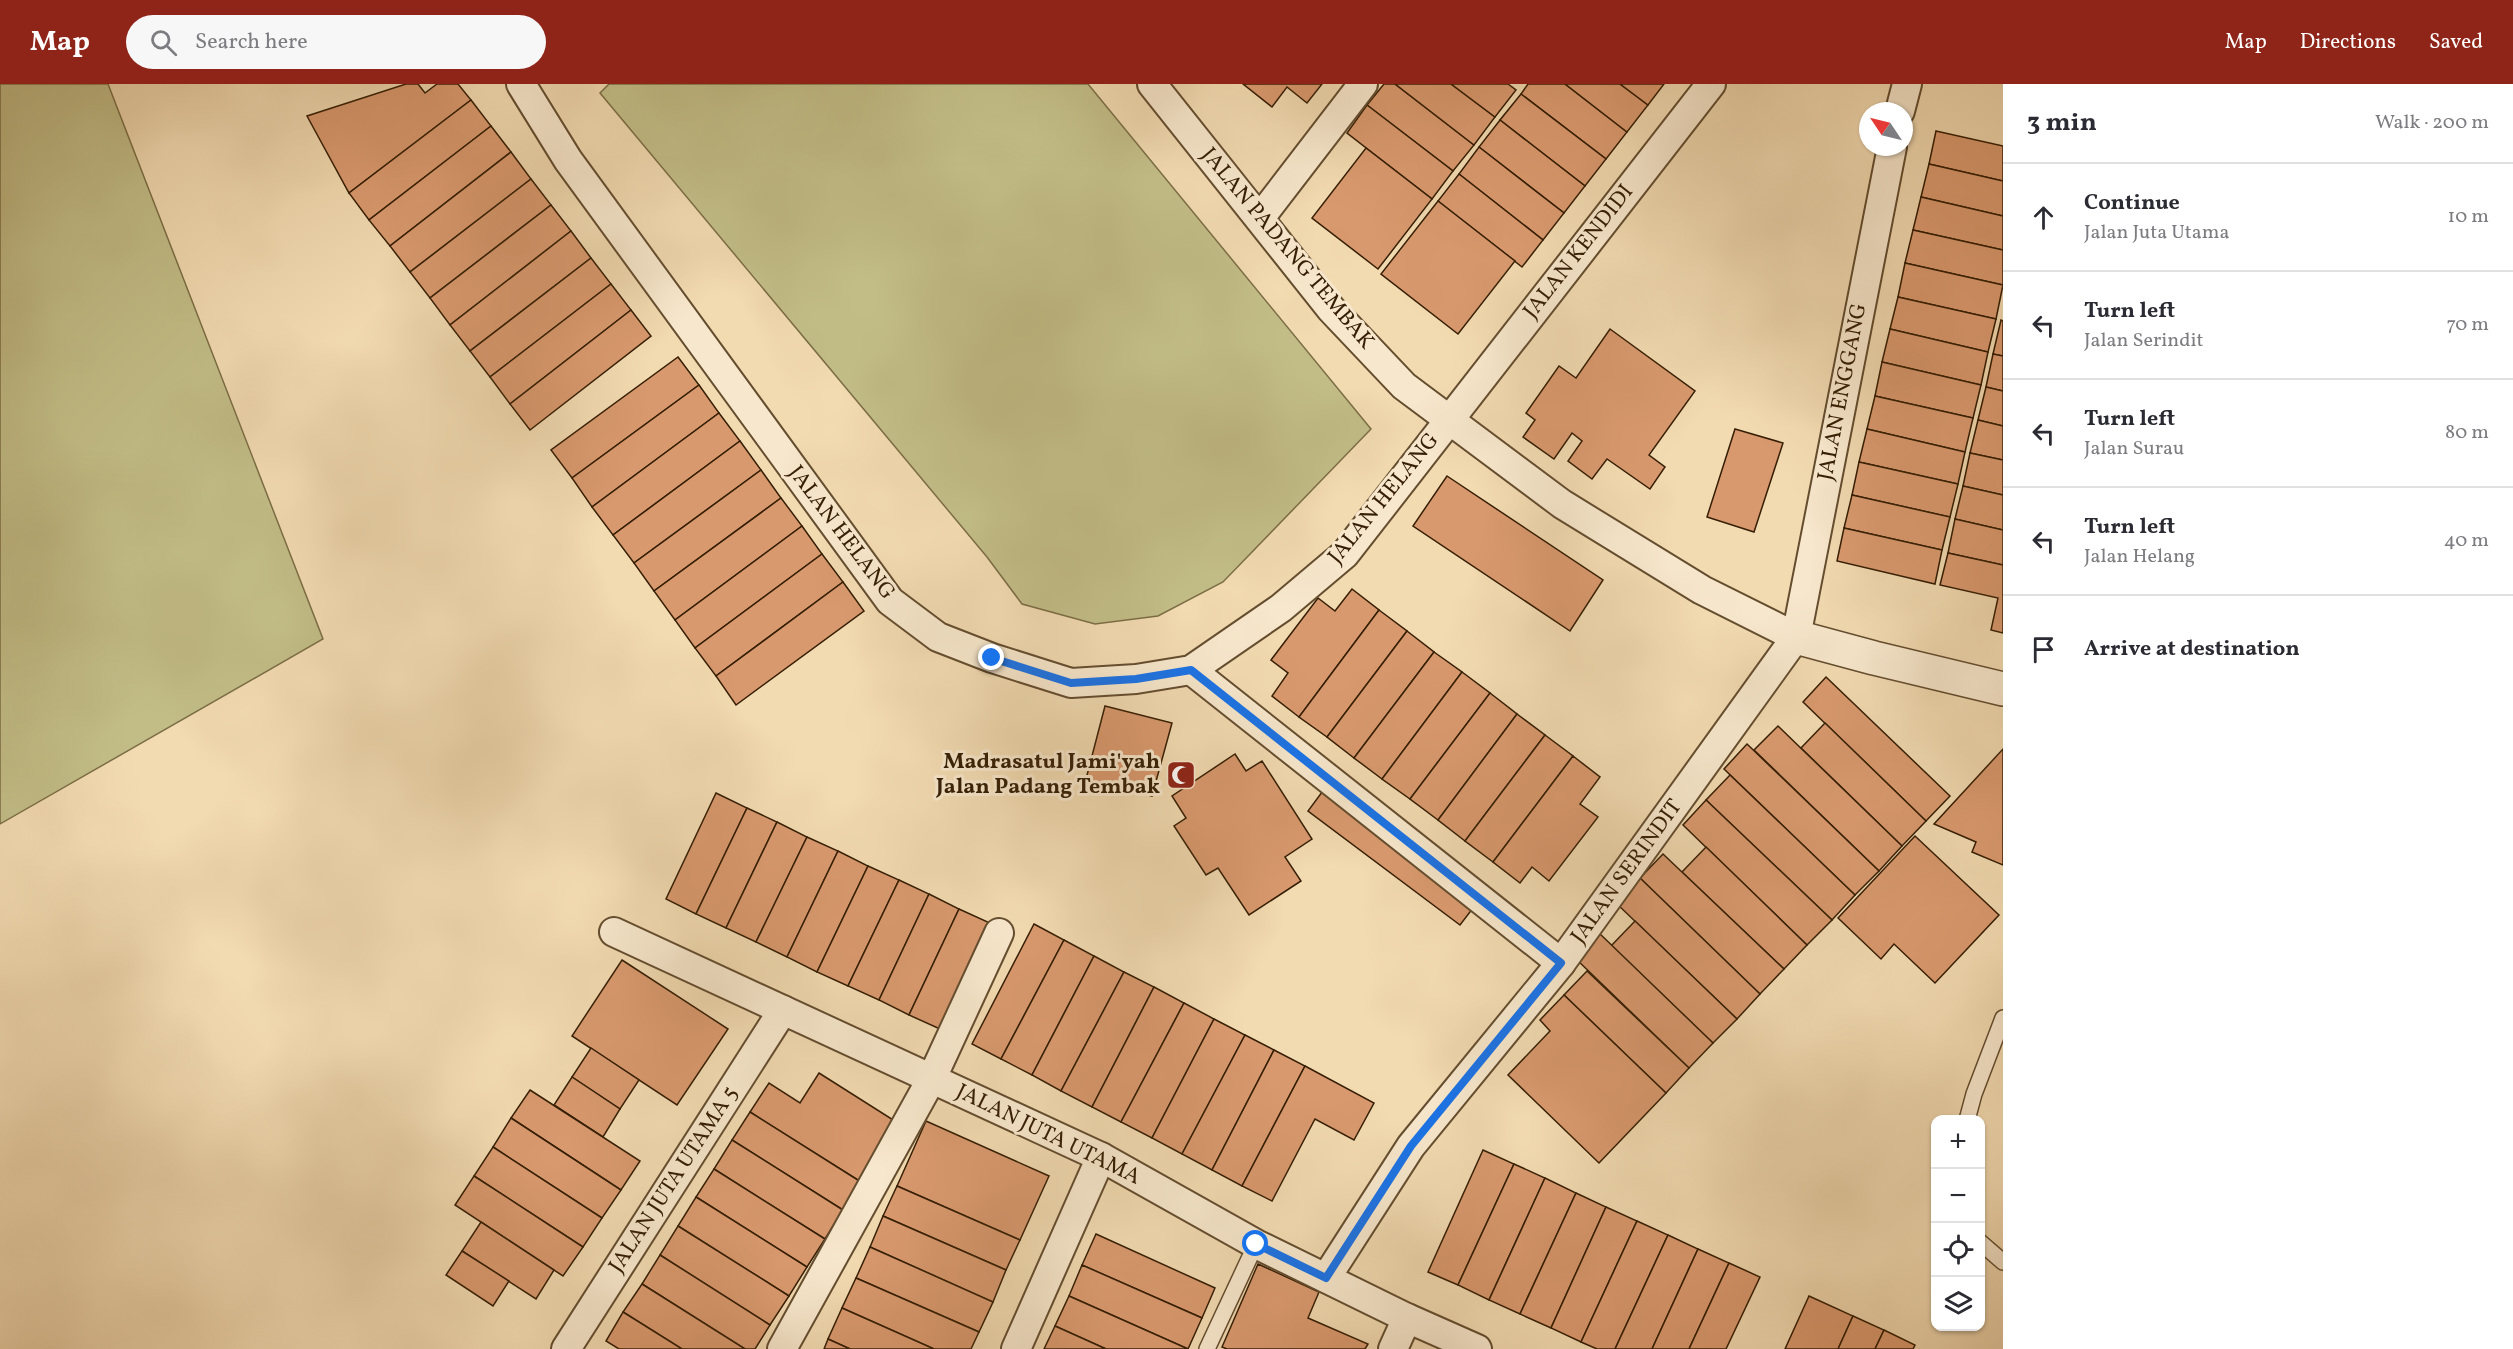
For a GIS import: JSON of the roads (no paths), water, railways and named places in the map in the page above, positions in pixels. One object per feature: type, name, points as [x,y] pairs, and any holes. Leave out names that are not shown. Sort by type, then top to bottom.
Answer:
[{"type":"street","name":"JALAN HELANG","points":[[521,84],[568,160],[890,601],[938,637],[992,658],[1071,683],[1136,679],[1191,670],[1281,609],[1345,554],[1448,420]]},
{"type":"street","name":"JALAN PADANG TEMBAK","points":[[1152,84],[1331,309],[1404,386],[1562,504],[1702,590],[1796,637],[2003,689]]},
{"type":"street","points":[[1260,218],[1363,84]]},
{"type":"street","name":"JALAN KENDIDI","points":[[1448,420],[1710,84]]},
{"type":"street","points":[[1902,102],[1907,84]]},
{"type":"street","name":"JALAN ENGGANG","points":[[1796,637],[1890,156]]},
{"type":"street","name":"JALAN SERINDIT","points":[[1326,1278],[1411,1146],[1561,963],[1796,637]]},
{"type":"street","points":[[1191,670],[1561,963]]},
{"type":"street","name":"JALAN JUTA UTAMA","points":[[615,932],[1101,1157],[1256,1244],[1407,1318],[1477,1349]]},
{"type":"street","points":[[782,1349],[932,1078],[999,933]]},
{"type":"street","name":"JALAN JUTA UTAMA 5","points":[[566,1349],[783,1010]]},
{"type":"street","points":[[1016,1349],[1101,1157]]},
{"type":"street","points":[[1393,1349],[1407,1318]]},
{"type":"lane","points":[[1968,1115],[2003,1018]]},
{"type":"lane","points":[[1207,1349],[1256,1244]]},
{"type":"lane","points":[[1985,1246],[2003,1262]]},
{"type":"place","name":"Madrasatul Jami'yah Jalan Padang Tembak","points":[[1181,775]]}]
